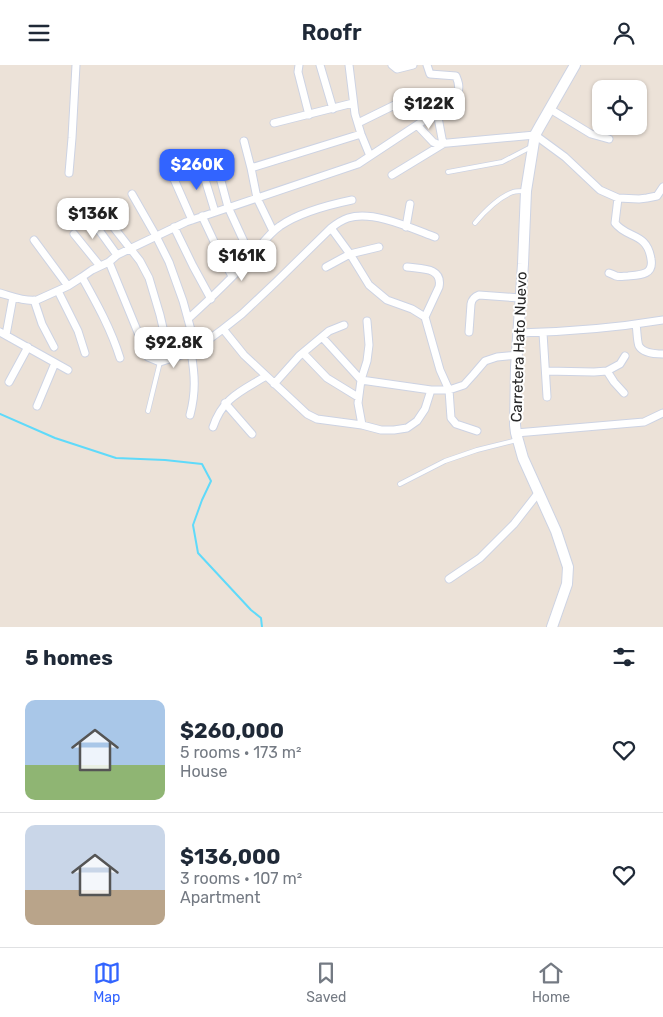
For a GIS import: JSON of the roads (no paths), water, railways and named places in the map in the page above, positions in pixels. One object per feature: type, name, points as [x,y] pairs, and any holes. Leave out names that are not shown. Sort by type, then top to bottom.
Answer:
[{"type":"main road","name":"Carretera Hato Nuevo","points":[[552,627],[567,584],[568,567],[556,531],[522,458],[517,436],[516,355],[526,191],[533,146],[536,135],[576,65]]},
{"type":"street","points":[[69,173],[76,65]]},
{"type":"street","points":[[299,65],[298,72],[309,115]]},
{"type":"street","points":[[320,65],[333,109]]},
{"type":"street","points":[[348,65],[353,103],[361,134],[370,156]]},
{"type":"street","points":[[392,65],[397,69],[412,65]]},
{"type":"street","points":[[0,293],[34,300],[68,286],[117,255],[174,227],[358,164],[437,111],[456,95],[459,88],[457,78],[454,75],[438,76],[430,74],[427,65]]},
{"type":"street","points":[[358,123],[413,96]]},
{"type":"street","points":[[274,123],[353,103]]},
{"type":"street","points":[[550,109],[591,134],[609,139]]},
{"type":"street","points":[[437,111],[444,144]]},
{"type":"street","points":[[417,125],[433,142],[444,144],[536,135],[565,157],[600,190],[618,198],[647,198],[657,195],[663,187]]},
{"type":"street","points":[[252,168],[361,134]]},
{"type":"street","points":[[244,141],[252,168],[257,198],[273,231]]},
{"type":"street","points":[[392,175],[444,144]]},
{"type":"street","points":[[214,155],[228,207],[251,257]]},
{"type":"street","points":[[200,163],[215,212]]},
{"type":"street","points":[[170,170],[192,220]]},
{"type":"street","points":[[132,194],[169,262],[191,330],[200,346]]},
{"type":"street","points":[[610,273],[617,277],[638,275],[646,273],[652,266],[652,259],[644,242],[618,227],[615,223],[618,198]]},
{"type":"street","points":[[188,319],[211,299],[279,226],[298,215],[352,200]]},
{"type":"street","points":[[406,227],[410,204]]},
{"type":"street","points":[[98,206],[140,261],[149,278],[170,358]]},
{"type":"street","points":[[86,212],[117,255]]},
{"type":"street","points":[[202,216],[232,276]]},
{"type":"street","points":[[109,261],[148,357],[160,362],[191,352],[223,329],[270,288],[331,228],[348,218],[364,216],[380,218],[435,237]]},
{"type":"street","points":[[174,227],[211,299]]},
{"type":"street","points":[[331,228],[350,253],[369,285],[387,300],[412,309],[425,317]]},
{"type":"street","points":[[74,234],[100,266]]},
{"type":"street","points":[[34,240],[68,286]]},
{"type":"street","points":[[326,267],[350,253],[380,247]]},
{"type":"street","points":[[407,267],[430,270],[435,273],[439,280],[436,295],[425,317],[440,370],[449,390],[451,418],[456,424],[477,431]]},
{"type":"street","points":[[82,277],[104,316],[120,358]]},
{"type":"street","points":[[58,291],[78,331],[85,353]]},
{"type":"street","points":[[469,332],[473,298],[479,295],[520,298]]},
{"type":"street","points":[[13,297],[3,334],[68,370]]},
{"type":"street","points":[[34,300],[42,324],[54,347]]},
{"type":"street","points":[[518,333],[565,332],[663,320]]},
{"type":"street","points":[[362,425],[358,397],[369,345],[367,321]]},
{"type":"street","points":[[636,324],[639,347],[644,351],[663,355]]},
{"type":"street","points":[[274,384],[303,353],[329,331],[344,325]]},
{"type":"street","points":[[223,329],[244,355],[274,384],[310,416],[317,419],[362,425],[381,430],[407,428],[417,421],[425,409],[431,390]]},
{"type":"street","points":[[543,333],[547,397]]},
{"type":"street","points":[[322,337],[361,380],[431,390],[449,390],[464,385],[485,361],[497,357],[516,355]]},
{"type":"street","points":[[9,382],[28,347]]},
{"type":"street","points":[[190,415],[194,399],[194,373],[191,352]]},
{"type":"street","points":[[303,353],[327,378],[358,397]]},
{"type":"street","points":[[546,371],[607,371],[620,364],[625,356]]},
{"type":"street","points":[[37,406],[55,363]]},
{"type":"street","points":[[607,371],[624,393]]},
{"type":"street","points":[[213,427],[225,403],[234,395],[266,376]]},
{"type":"street","points":[[225,403],[252,434]]},
{"type":"street","points":[[517,436],[644,422],[663,413]]},
{"type":"street","points":[[449,579],[480,558],[514,524],[539,492]]},
{"type":"lane","points":[[448,172],[502,162],[533,146]]},
{"type":"lane","points":[[475,223],[486,210],[500,200],[514,192],[526,191]]},
{"type":"lane","points":[[148,411],[160,362]]},
{"type":"lane","points":[[400,484],[445,461],[517,436]]},
{"type":"waterway","points":[[0,414],[55,438],[116,458],[202,464],[211,481],[193,525],[198,553],[251,610],[261,618],[262,627]]}]
